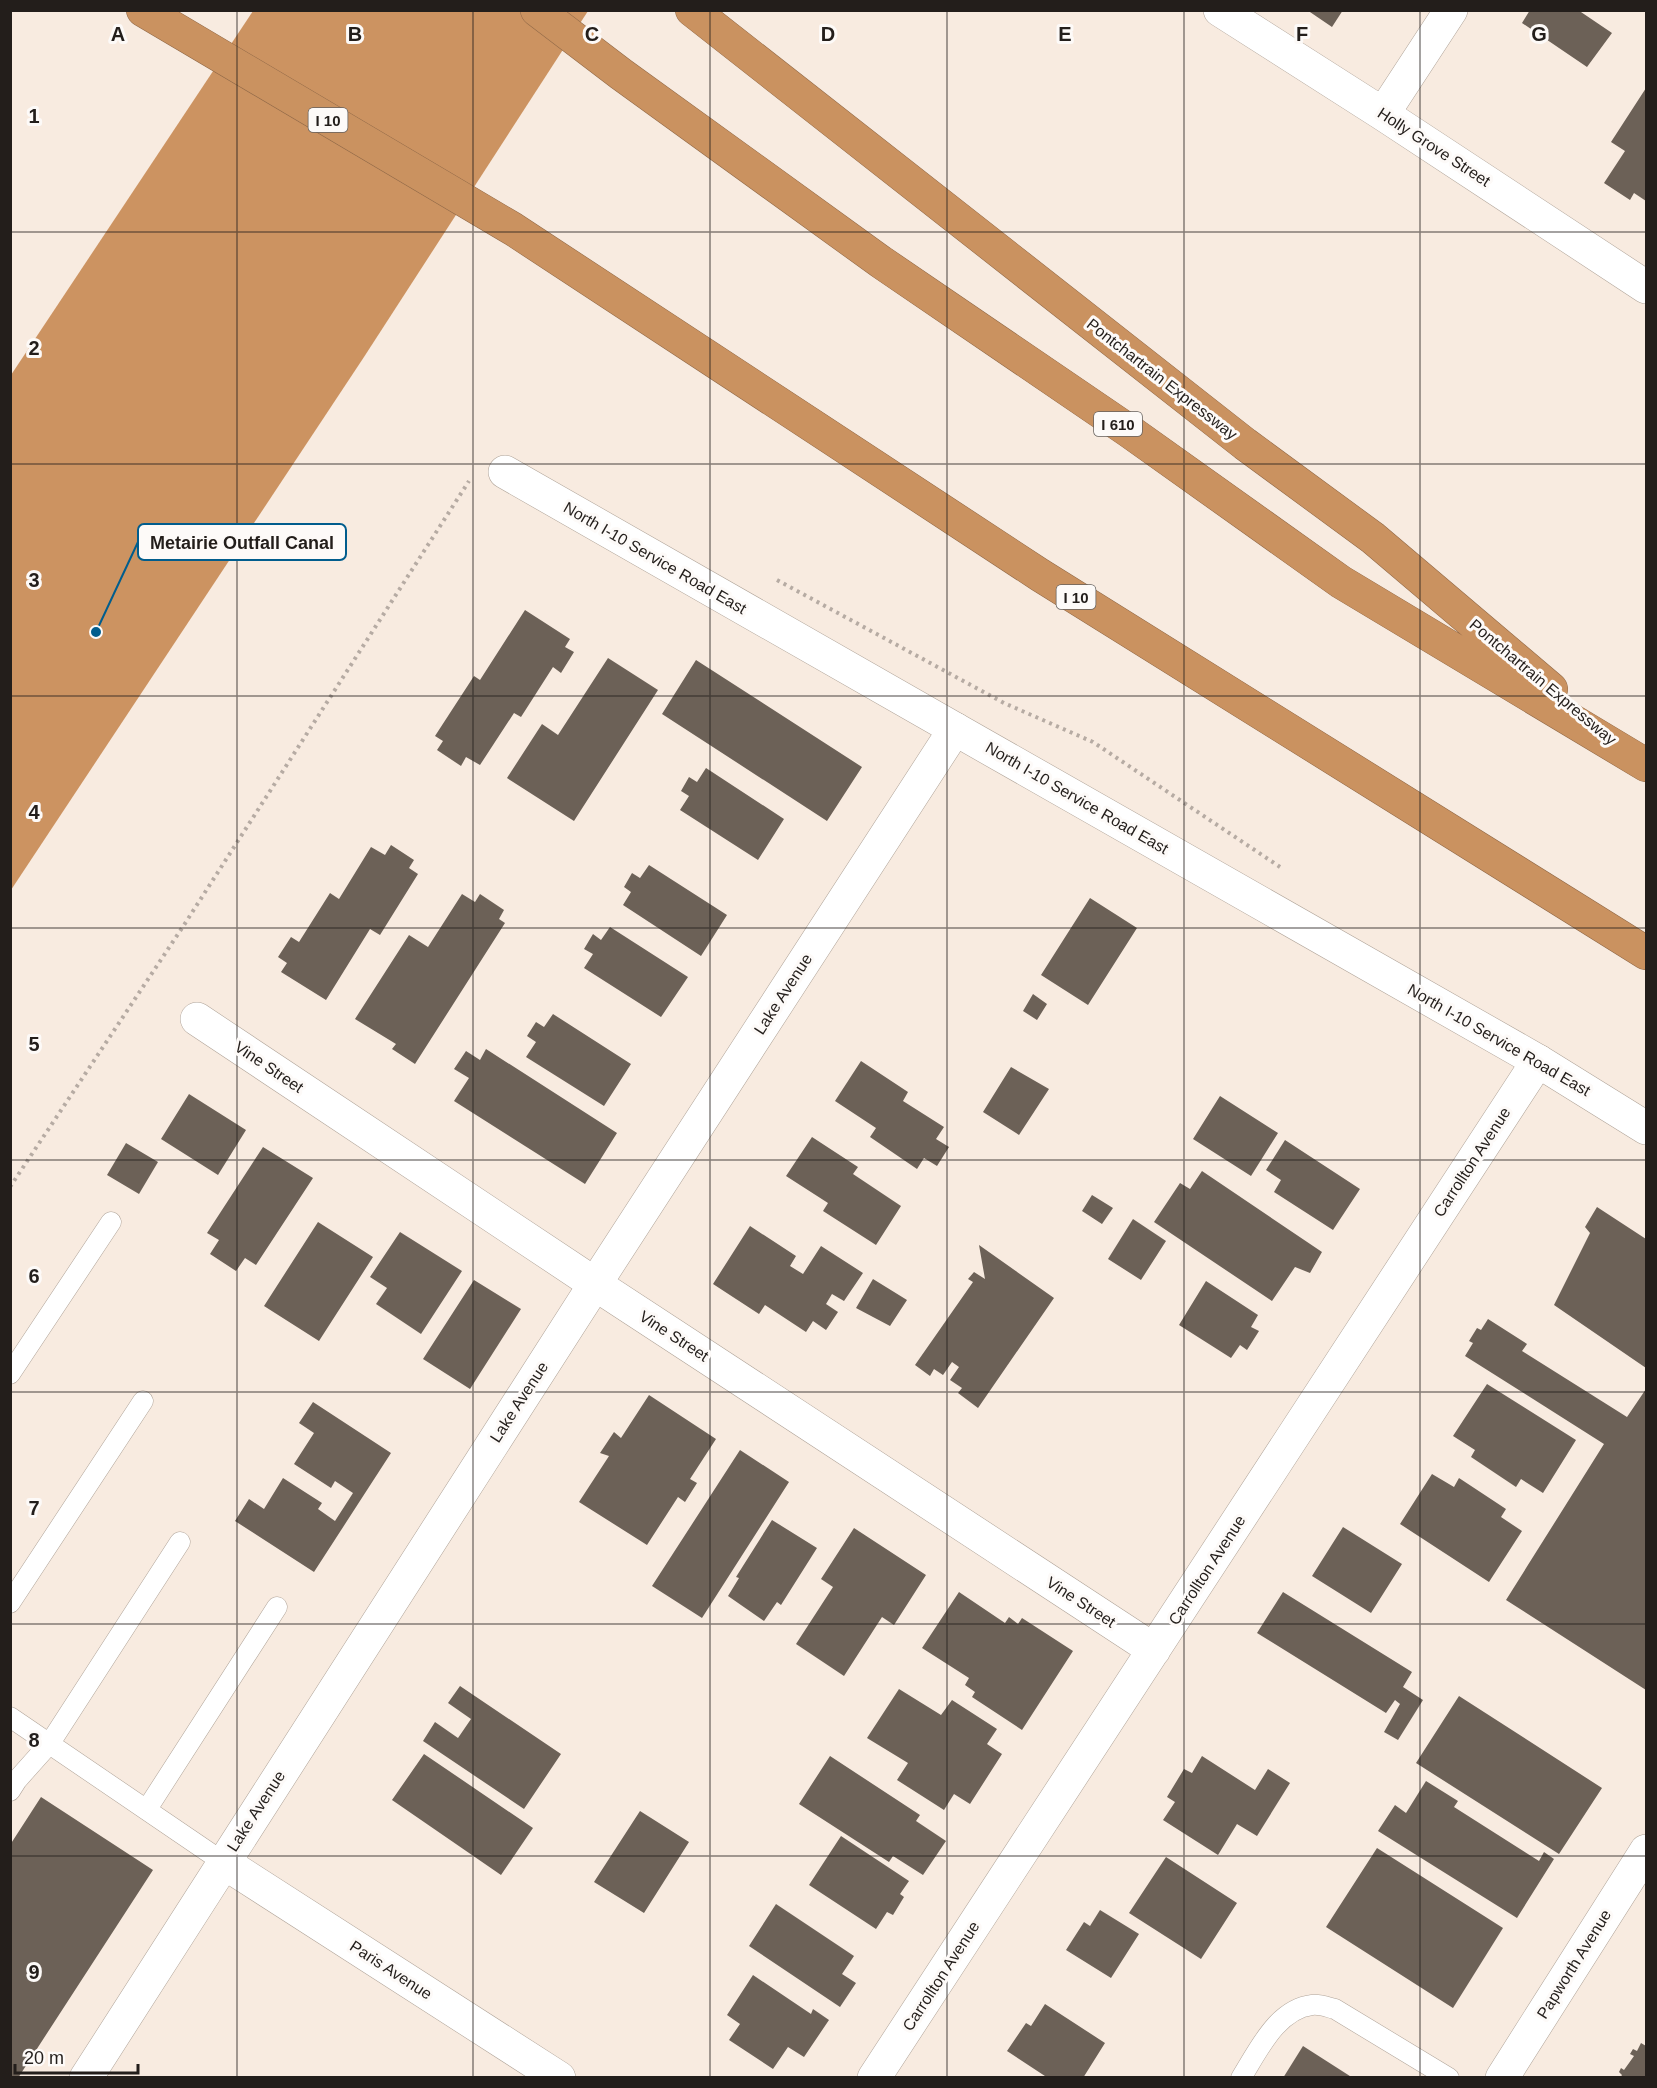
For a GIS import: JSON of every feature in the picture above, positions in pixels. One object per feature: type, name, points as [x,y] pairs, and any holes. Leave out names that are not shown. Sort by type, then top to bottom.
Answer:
[{"type":"highway","name":"I 10","points":[[143,10],[513,229],[1040,575],[1647,953]]},
{"type":"highway","name":"I 610","points":[[537,10],[621,74],[881,262],[1129,431],[1341,582],[1637,760]]},
{"type":"highway","name":"Pontchartrain Expressway","points":[[692,10],[1245,444],[1373,538],[1637,760]]},
{"type":"street","name":"Holly Grove Street","points":[[1220,10],[1647,286]]},
{"type":"street","points":[[1383,114],[1451,10]]},
{"type":"street","name":"North I-10 Service Road East","points":[[490,473],[955,729],[1538,1061],[1647,1128]]},
{"type":"street","name":"Lake Avenue","points":[[86,2078],[595,1284],[955,729]]},
{"type":"street","name":"Vine Street","points":[[196,1019],[595,1284],[1154,1650]]},
{"type":"street","name":"Carrollton Avenue","points":[[874,2078],[1538,1061]]},
{"type":"street","name":"Papworth Avenue","points":[[1502,2078],[1647,1851]]},
{"type":"street","name":"Paris Avenue","points":[[223,1862],[559,2078]]},
{"type":"lane","points":[[10,1374],[111,1222]]},
{"type":"lane","points":[[10,1603],[143,1401]]},
{"type":"lane","points":[[10,1791],[50,1743],[180,1542]]},
{"type":"lane","points":[[147,1809],[277,1607]]},
{"type":"lane","points":[[10,1717],[223,1862]]},
{"type":"lane","points":[[1242,2078],[1269,2034],[1290,2013],[1309,2005],[1319,2005],[1335,2008],[1449,2078]]},
{"type":"path","points":[[10,1187],[490,473]]},
{"type":"shaded area","points":[[253,11],[588,11],[364,357],[11,890],[11,375]]},
{"type":"building","points":[[1307,10],[1343,10],[1332,27]]},
{"type":"building","points":[[1530,10],[1578,10],[1612,33],[1587,67],[1522,23]]},
{"type":"building","points":[[1646,88],[1646,201],[1634,193],[1630,200],[1604,183],[1625,151],[1611,142]]},
{"type":"building","points":[[525,610],[570,639],[565,647],[574,652],[561,673],[553,667],[521,717],[514,713],[480,765],[466,757],[461,766],[437,750],[443,741],[435,736],[474,676],[480,680]]},
{"type":"building","points":[[608,658],[658,690],[574,821],[507,778],[542,724],[558,735]]},
{"type":"building","points":[[696,660],[862,767],[827,821],[662,714]]},
{"type":"building","points":[[706,768],[784,819],[758,860],[680,810],[689,796],[681,791],[689,777],[697,782]]},
{"type":"building","points":[[391,845],[414,860],[409,868],[418,874],[380,935],[370,929],[326,1000],[281,972],[287,963],[278,957],[291,937],[299,942],[330,893],[339,899],[371,847],[385,855]]},
{"type":"building","points":[[649,865],[727,915],[701,956],[623,905],[631,892],[624,887],[632,873],[640,878]]},
{"type":"building","points":[[462,894],[475,902],[480,894],[504,910],[499,919],[505,923],[415,1064],[392,1049],[396,1044],[355,1019],[409,935],[428,947]]},
{"type":"building","points":[[1090,898],[1137,928],[1088,1005],[1041,975]]},
{"type":"building","points":[[610,927],[688,977],[661,1017],[584,968],[593,954],[584,949],[593,934],[601,940]]},
{"type":"building","points":[[1033,994],[1047,1004],[1037,1020],[1023,1011]]},
{"type":"building","points":[[553,1014],[631,1064],[604,1106],[526,1057],[536,1042],[527,1036],[536,1022],[544,1027]]},
{"type":"building","points":[[486,1049],[617,1133],[585,1184],[454,1101],[469,1078],[454,1069],[466,1051],[480,1060]]},
{"type":"building","points":[[861,1061],[908,1092],[903,1101],[944,1127],[936,1139],[949,1147],[937,1166],[924,1158],[917,1169],[870,1137],[876,1128],[835,1101]]},
{"type":"building","points":[[1011,1067],[1049,1089],[1019,1135],[983,1112]]},
{"type":"building","points":[[189,1094],[246,1130],[218,1175],[161,1139]]},
{"type":"building","points":[[1220,1096],[1278,1133],[1251,1176],[1193,1139]]},
{"type":"building","points":[[812,1137],[858,1167],[853,1174],[901,1206],[876,1245],[823,1211],[828,1203],[786,1176]]},
{"type":"building","points":[[1285,1140],[1360,1189],[1333,1230],[1274,1192],[1281,1180],[1266,1170]]},
{"type":"building","points":[[126,1143],[158,1162],[139,1194],[107,1175]]},
{"type":"building","points":[[263,1147],[313,1178],[256,1265],[245,1258],[236,1271],[210,1254],[219,1240],[207,1233]]},
{"type":"building","points":[[1202,1171],[1322,1252],[1310,1273],[1295,1267],[1272,1301],[1154,1222],[1180,1183],[1190,1189]]},
{"type":"building","points":[[1092,1195],[1113,1208],[1102,1224],[1082,1211]]},
{"type":"building","points":[[1597,1207],[1646,1239],[1646,1368],[1554,1305],[1590,1233],[1585,1227]]},
{"type":"building","points":[[1133,1219],[1166,1241],[1141,1280],[1108,1259]]},
{"type":"building","points":[[318,1222],[373,1257],[319,1341],[264,1306]]},
{"type":"building","points":[[750,1226],[796,1256],[790,1266],[803,1274],[821,1246],[863,1273],[844,1301],[832,1294],[826,1304],[838,1312],[826,1330],[813,1321],[806,1332],[765,1305],[759,1314],[713,1284]]},
{"type":"building","points":[[400,1232],[462,1271],[421,1334],[376,1304],[387,1288],[370,1277]]},
{"type":"building","points":[[979,1245],[1054,1298],[978,1408],[958,1393],[962,1388],[950,1380],[959,1367],[952,1362],[943,1375],[934,1369],[930,1376],[915,1365],[973,1282],[968,1279],[974,1272],[985,1279]]},
{"type":"building","points":[[873,1279],[907,1300],[890,1326],[856,1308]]},
{"type":"building","points":[[474,1280],[521,1309],[470,1389],[423,1359]]},
{"type":"building","points":[[1206,1281],[1258,1315],[1251,1327],[1259,1331],[1247,1350],[1240,1345],[1231,1358],[1179,1325]]},
{"type":"building","points":[[1488,1319],[1527,1344],[1522,1351],[1627,1417],[1646,1389],[1646,1690],[1506,1600],[1604,1444],[1465,1356],[1473,1343],[1469,1341],[1477,1328],[1481,1330]]},
{"type":"building","points":[[1487,1384],[1576,1440],[1543,1493],[1521,1479],[1516,1487],[1471,1457],[1475,1450],[1453,1436]]},
{"type":"building","points":[[649,1395],[716,1439],[690,1479],[697,1483],[685,1502],[678,1497],[647,1545],[579,1502],[609,1456],[600,1453],[614,1432],[621,1438]]},
{"type":"building","points":[[313,1402],[391,1453],[314,1572],[235,1521],[249,1499],[264,1509],[283,1478],[322,1503],[318,1509],[335,1521],[353,1493],[335,1481],[331,1488],[294,1464],[314,1433],[299,1423]]},
{"type":"building","points":[[740,1450],[789,1482],[702,1618],[652,1586]]},
{"type":"building","points":[[1432,1474],[1454,1487],[1459,1478],[1506,1509],[1501,1517],[1522,1531],[1489,1582],[1400,1524]]},
{"type":"building","points":[[772,1520],[817,1548],[781,1605],[777,1602],[764,1621],[728,1596],[739,1578],[736,1577]]},
{"type":"building","points":[[1343,1527],[1402,1564],[1371,1613],[1312,1576]]},
{"type":"building","points":[[854,1528],[926,1575],[894,1625],[882,1617],[844,1676],[796,1644],[833,1587],[821,1579]]},
{"type":"building","points":[[959,1592],[1005,1623],[1009,1617],[1018,1624],[1022,1618],[1073,1651],[1022,1730],[972,1697],[975,1692],[965,1685],[969,1678],[922,1648]]},
{"type":"building","points":[[1283,1592],[1412,1672],[1403,1687],[1423,1700],[1398,1740],[1384,1732],[1400,1704],[1395,1700],[1386,1713],[1257,1633]]},
{"type":"building","points":[[460,1686],[561,1754],[524,1809],[423,1741],[435,1722],[458,1738],[471,1719],[448,1703]]},
{"type":"building","points":[[899,1689],[941,1715],[952,1700],[997,1729],[987,1744],[1002,1754],[970,1804],[954,1794],[944,1810],[897,1780],[908,1763],[867,1738]]},
{"type":"building","points":[[1459,1696],[1602,1788],[1559,1854],[1416,1763]]},
{"type":"building","points":[[424,1754],[533,1828],[501,1875],[392,1800]]},
{"type":"building","points":[[830,1756],[920,1815],[916,1821],[946,1841],[923,1875],[893,1856],[889,1862],[799,1804]]},
{"type":"building","points":[[1202,1756],[1255,1790],[1268,1769],[1290,1783],[1257,1836],[1237,1824],[1218,1855],[1163,1820],[1175,1802],[1167,1797],[1184,1769],[1192,1773]]},
{"type":"building","points":[[1426,1781],[1458,1801],[1454,1807],[1539,1861],[1544,1852],[1554,1859],[1517,1918],[1378,1831],[1395,1805],[1406,1813]]},
{"type":"building","points":[[41,1797],[153,1870],[18,2078],[10,2078],[10,1845]]},
{"type":"building","points":[[640,1811],[689,1842],[644,1913],[594,1882]]},
{"type":"building","points":[[841,1836],[909,1881],[900,1894],[904,1897],[893,1915],[887,1912],[876,1929],[809,1885]]},
{"type":"building","points":[[1377,1848],[1503,1928],[1453,2008],[1326,1927]]},
{"type":"building","points":[[1166,1857],[1237,1903],[1201,1959],[1129,1913]]},
{"type":"building","points":[[776,1904],[854,1956],[842,1974],[856,1983],[840,2007],[749,1946]]},
{"type":"building","points":[[1100,1910],[1139,1934],[1111,1978],[1066,1950],[1084,1922],[1090,1926]]},
{"type":"building","points":[[753,1975],[811,2014],[813,2009],[829,2020],[804,2057],[788,2047],[773,2069],[729,2040],[740,2024],[727,2015]]},
{"type":"building","points":[[1045,2004],[1105,2043],[1083,2078],[1048,2078],[1007,2051],[1026,2023],[1031,2026]]},
{"type":"building","points":[[1641,2043],[1646,2046],[1646,2078],[1620,2078],[1621,2068],[1624,2070],[1634,2056],[1630,2054],[1633,2049],[1637,2051]]},
{"type":"building","points":[[1303,2046],[1353,2078],[1283,2078]]},
{"type":"place","name":"Metairie Outfall Canal","points":[[96,632]]}]
